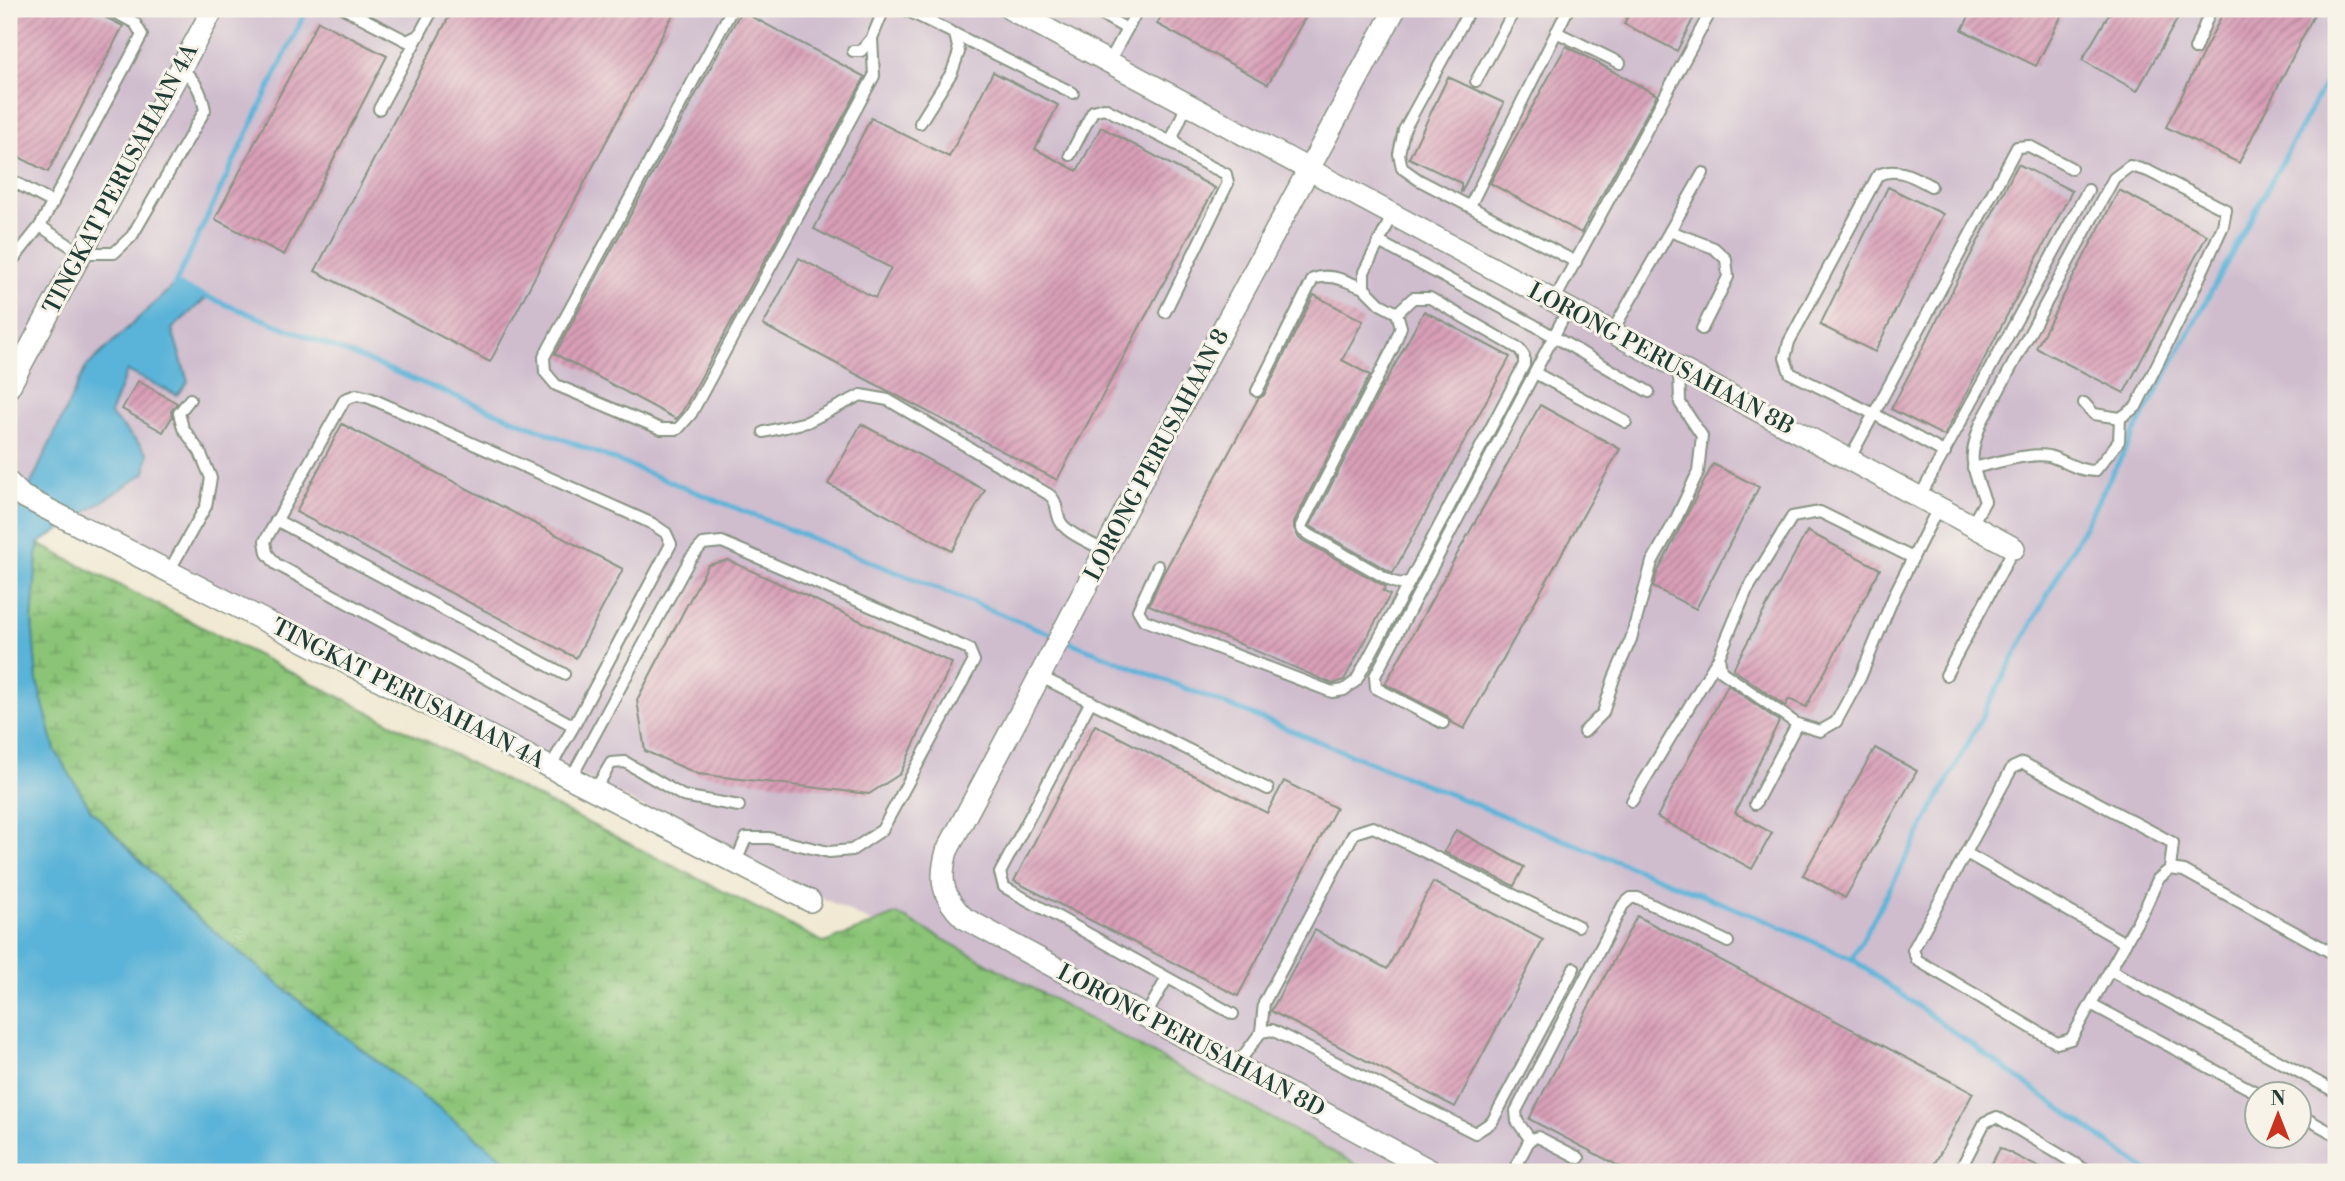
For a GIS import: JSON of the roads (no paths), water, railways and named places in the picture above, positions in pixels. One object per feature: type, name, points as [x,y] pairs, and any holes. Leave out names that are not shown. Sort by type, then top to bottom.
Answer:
[{"type":"street","name":"LORONG PERUSAHAAN 8B","points":[[1010,9],[2014,548]]},
{"type":"street","name":"LORONG PERUSAHAAN 8","points":[[952,906],[944,889],[941,870],[947,851],[1395,9]]},
{"type":"street","name":"TINGKAT PERUSAHAAN 4A","points":[[9,387],[181,68],[209,10]]},
{"type":"street","name":"TINGKAT PERUSAHAAN 4A","points":[[15,490],[810,901]]},
{"type":"street","name":"LORONG PERUSAHAAN 8D","points":[[952,906],[964,918],[1433,1172]]},
{"type":"lane","points":[[9,265],[40,226],[142,35],[135,23],[109,9]]},
{"type":"lane","points":[[345,9],[407,41],[419,35]]},
{"type":"lane","points":[[379,109],[433,9]]},
{"type":"lane","points":[[732,9],[544,357],[544,372],[556,385],[661,429],[678,429],[691,414],[874,76],[872,38]]},
{"type":"lane","points":[[853,51],[861,51],[872,38],[884,9]]},
{"type":"lane","points":[[904,9],[1073,93]]},
{"type":"lane","points":[[1092,9],[1127,29]]},
{"type":"lane","points":[[1109,62],[1138,9]]},
{"type":"lane","points":[[1470,9],[1405,130],[1399,154],[1402,168],[1419,180],[1576,262]]},
{"type":"lane","points":[[1475,81],[1515,9]]},
{"type":"lane","points":[[1470,206],[1568,9]]},
{"type":"lane","points":[[1443,723],[1376,688],[1375,676],[1553,337],[1576,262],[1712,9]]},
{"type":"lane","points":[[2195,49],[2211,9]]},
{"type":"lane","points":[[1556,32],[1620,63]]},
{"type":"lane","points":[[920,123],[952,72],[959,52],[955,34]]},
{"type":"lane","points":[[40,226],[81,253],[114,253],[132,236],[205,110],[201,90],[181,68]]},
{"type":"lane","points":[[1177,145],[1173,135],[1187,104]]},
{"type":"lane","points":[[1070,155],[1093,111],[1104,108],[1177,145],[1226,174],[1228,183],[1165,312]]},
{"type":"lane","points":[[1849,460],[2017,147],[2029,146],[2071,168]]},
{"type":"lane","points":[[1971,526],[1985,501],[1973,468],[1972,448],[1981,424],[2114,177],[2130,166],[2148,171],[2226,210],[2223,226],[2136,407],[2120,418],[2094,414],[2084,404]]},
{"type":"lane","points":[[1931,186],[1907,174],[1888,170],[1878,175],[1789,342],[1785,358],[1790,373],[1945,453]]},
{"type":"lane","points":[[1612,332],[1703,173]]},
{"type":"lane","points":[[9,180],[53,203]]},
{"type":"lane","points":[[1719,657],[1721,671],[1797,724],[1820,731],[1836,722],[1860,678],[1896,591],[1913,558],[1945,453],[2088,190]]},
{"type":"lane","points":[[1364,288],[1364,272],[1393,214]]},
{"type":"lane","points":[[1670,231],[1714,248],[1726,259],[1728,277],[1702,329]]},
{"type":"lane","points":[[1379,242],[1648,391]]},
{"type":"lane","points":[[1257,391],[1314,279],[1322,275],[1334,277],[1364,288],[1380,304],[1397,313],[1401,327],[1392,348],[1301,526],[1303,531],[1394,582],[1402,584],[1410,581]]},
{"type":"lane","points":[[1158,566],[1138,610],[1144,620],[1332,692],[1344,691],[1356,681],[1524,365],[1524,356],[1519,349],[1430,298],[1413,298],[1397,313]]},
{"type":"lane","points":[[1584,732],[1603,713],[1631,639],[1652,562],[1698,472],[1702,436],[1680,402],[1679,369]]},
{"type":"lane","points":[[1535,373],[1626,422]]},
{"type":"lane","points":[[550,767],[574,726],[671,544],[666,533],[639,517],[370,398],[357,395],[345,399],[265,541],[267,553],[276,564],[574,726]]},
{"type":"lane","points":[[764,432],[807,422],[861,396],[888,400],[1054,497],[1059,520],[1064,526],[1105,551]]},
{"type":"lane","points":[[169,571],[205,506],[211,478],[200,452],[183,428],[179,413],[190,399]]},
{"type":"lane","points":[[1973,468],[2014,458],[2047,456],[2082,471],[2095,471],[2119,441],[2120,418]]},
{"type":"lane","points":[[1632,801],[1719,657],[1746,592],[1792,517],[1820,512],[1913,558]]},
{"type":"lane","points":[[276,520],[565,674]]},
{"type":"lane","points":[[571,778],[690,559],[703,544],[722,542],[969,649],[974,661],[882,830],[852,850],[830,852],[769,838],[746,838],[736,862]]},
{"type":"lane","points":[[1946,675],[2014,548]]},
{"type":"lane","points":[[1043,668],[1091,701],[1268,789]]},
{"type":"lane","points":[[1091,701],[1000,873],[1004,887],[1233,1014]]},
{"type":"lane","points":[[1755,804],[1797,724]]},
{"type":"lane","points":[[595,790],[611,763],[625,762],[683,796],[739,806]]},
{"type":"lane","points":[[2171,869],[2173,843],[2023,763],[2012,768],[1913,950],[1917,961],[2057,1043],[2070,1039],[2145,908],[2158,879],[2171,869],[2185,871],[2336,955]]},
{"type":"lane","points":[[1237,1066],[1261,1032],[1264,1003],[1354,833],[1373,827],[1578,926]]},
{"type":"lane","points":[[1966,853],[2125,943]]},
{"type":"lane","points":[[1530,1139],[1517,1121],[1516,1111],[1623,905],[1631,898],[1638,898],[1728,942]]},
{"type":"lane","points":[[1261,1032],[1272,1030],[1475,1133],[1492,1122],[1574,968]]},
{"type":"lane","points":[[2110,970],[2336,1092]]},
{"type":"lane","points":[[1145,1017],[1167,978]]},
{"type":"lane","points":[[2091,1004],[2244,1086]]},
{"type":"lane","points":[[1959,1172],[1984,1122],[1997,1117],[2089,1172]]},
{"type":"lane","points":[[2314,1123],[2336,1135]]},
{"type":"lane","points":[[1513,1172],[1530,1139],[1538,1137],[1579,1158]]},
{"type":"water","points":[[175,284],[207,297],[172,329],[188,382],[177,395],[127,371],[110,414],[148,453],[145,473],[38,544],[32,620],[37,681],[55,750],[91,810],[187,909],[304,1005],[521,1172],[9,1172],[9,530],[86,367]]},
{"type":"waterway","points":[[174,286],[307,9]]},
{"type":"waterway","points":[[1065,640],[1774,924],[1852,959],[2336,63]]},
{"type":"waterway","points":[[175,284],[1056,636]]},
{"type":"waterway","points":[[1852,959],[2149,1172]]}]
